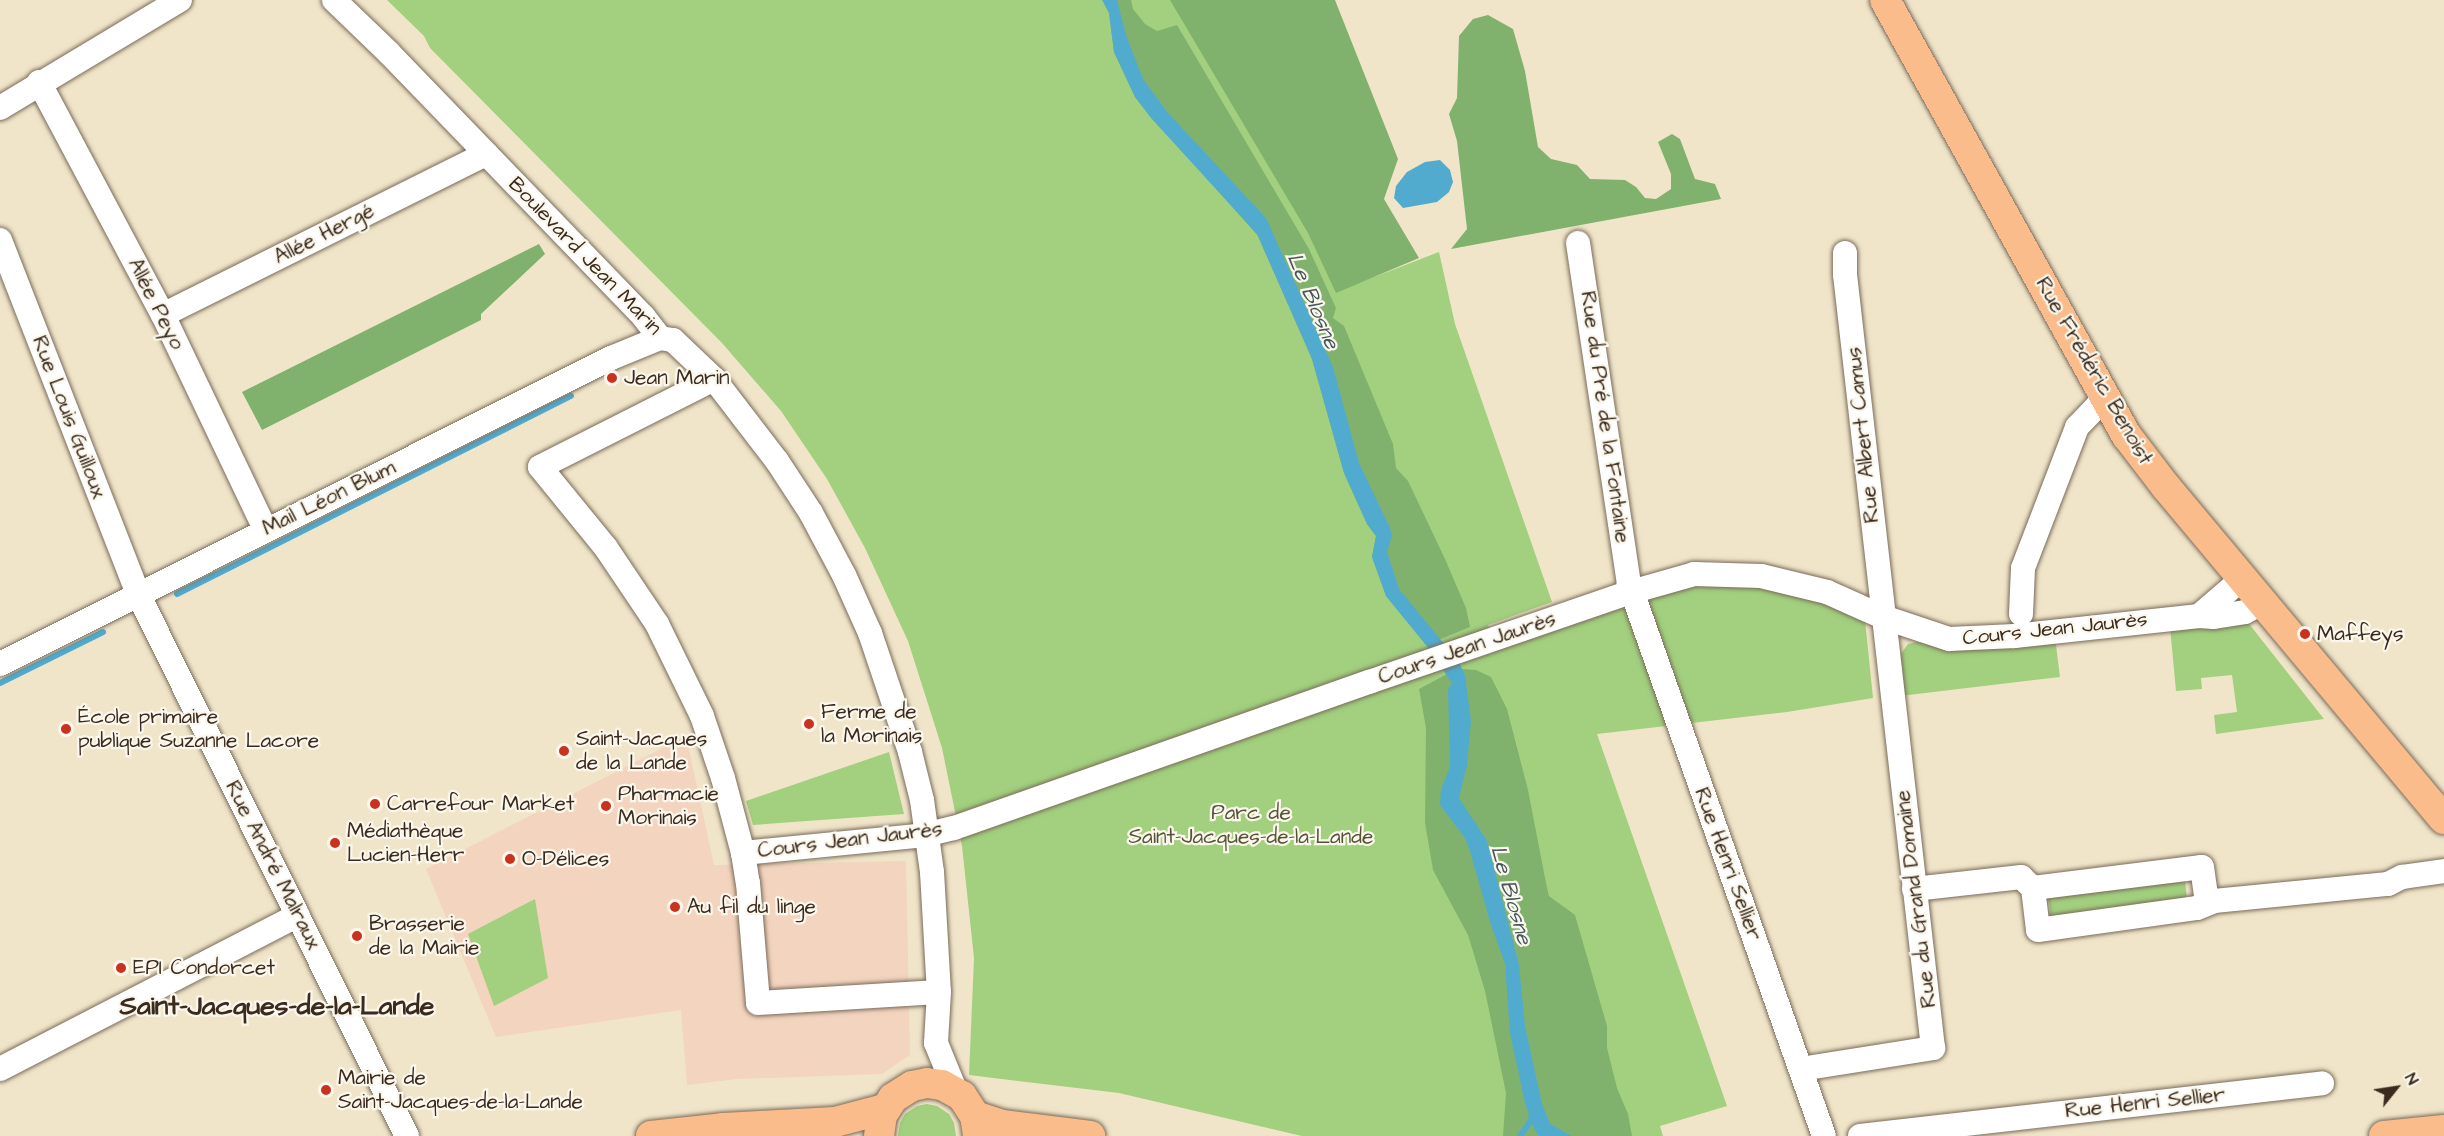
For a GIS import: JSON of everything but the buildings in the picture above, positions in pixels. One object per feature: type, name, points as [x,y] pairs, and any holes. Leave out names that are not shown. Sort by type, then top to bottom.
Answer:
[{"type":"main road","name":"Rue Frédéric Benoist","points":[[1885,0],[2127,436],[2146,463],[2444,819]]},
{"type":"main road","points":[[651,1136],[723,1128],[845,1121],[882,1123],[899,1093],[912,1086],[934,1083],[956,1092],[967,1102],[976,1126],[1002,1125],[1090,1136]]},
{"type":"main road","points":[[2384,1136],[2444,1130]]},
{"type":"street","points":[[0,108],[39,82],[180,0]]},
{"type":"street","name":"Boulevard Jean Marin","points":[[334,0],[643,316],[660,338],[673,340],[714,379],[777,461],[805,504],[857,603],[902,721],[922,800],[932,872],[939,992],[936,1043],[921,1075],[912,1086]]},
{"type":"street","name":"Allée Peyo","points":[[39,82],[163,315],[265,529]]},
{"type":"street","name":"Allée Hergé","points":[[163,315],[486,154]]},
{"type":"street","name":"Rue Louis Guilloux","points":[[0,240],[138,594]]},
{"type":"street","name":"Rue du Pré de la Fontaine","points":[[1578,243],[1631,592]]},
{"type":"street","name":"Rue Albert Camus","points":[[1845,253],[1845,275],[1883,616]]},
{"type":"street","name":"Mail Léon Blum","points":[[0,664],[265,529],[627,350],[660,338]]},
{"type":"street","points":[[714,379],[540,467],[606,548],[657,624],[711,741],[743,853],[748,883],[758,1003],[939,992]]},
{"type":"street","points":[[2021,614],[2023,568],[2078,427],[2098,405],[2108,400]]},
{"type":"street","name":"Cours Jean Jaurès","points":[[743,853],[926,836],[1631,592],[1694,574],[1761,576],[1827,592],[1883,616],[1949,639],[1984,639],[2199,616],[2214,617],[2245,612],[2264,602]]},
{"type":"street","points":[[2199,616],[2243,578]]},
{"type":"street","name":"Rue Henri Sellier","points":[[1631,592],[1824,1136]]},
{"type":"street","name":"Rue André Malraux","points":[[138,594],[408,1136]]},
{"type":"street","name":"Rue du Grand Domaine","points":[[1801,1069],[1933,1048],[1883,616]]},
{"type":"street","points":[[2033,888],[2202,867],[2207,904]]},
{"type":"street","points":[[1914,889],[2021,877],[2033,888],[2038,930],[2197,908],[2214,901],[2388,884],[2402,877],[2444,872]]},
{"type":"street","points":[[0,1070],[298,915]]},
{"type":"street","name":"Boulevard Jean Marin","points":[[936,1043],[956,1092]]},
{"type":"street","name":"Rue Henri Sellier","points":[[1860,1136],[2322,1083]]},
{"type":"shaded area","points":[[686,736],[714,865],[906,861],[910,1055],[882,1074],[737,1079],[687,1085],[681,1010],[496,1037],[426,869]]},
{"type":"green space","name":"Parc de Saint-Jacques-de-la-Lande","points":[[387,0],[1187,0],[1184,2],[1343,289],[1439,252],[1455,324],[1552,602],[1488,625],[1493,639],[1631,592],[1761,576],[1865,620],[1873,698],[1787,712],[1597,734],[1727,1106],[1660,1126],[1663,1136],[1302,1136],[1119,1093],[969,1075],[974,958],[962,846],[942,748],[908,641],[865,548],[827,479],[781,411],[722,343],[430,48],[424,36]]},
{"type":"green space","points":[[1103,0],[1131,0],[1133,9],[1145,24],[1157,31],[1177,25],[1309,249],[1336,308],[1333,318],[1344,326],[1393,444],[1396,468],[1408,481],[1445,559],[1466,608],[1470,627],[1426,645],[1386,596],[1372,557],[1376,536],[1367,524],[1344,473],[1312,359],[1258,236],[1135,97],[1114,52],[1109,13]]},
{"type":"green space","points":[[1170,0],[1335,0],[1398,159],[1384,199],[1419,258],[1336,293],[1308,233]]},
{"type":"green space","points":[[1488,15],[1513,29],[1525,71],[1538,147],[1551,159],[1577,165],[1590,179],[1625,180],[1636,187],[1645,198],[1656,199],[1671,189],[1671,174],[1658,142],[1672,134],[1680,139],[1695,179],[1715,184],[1721,199],[1451,249],[1467,229],[1457,141],[1449,114],[1457,98],[1459,36],[1473,19]]},
{"type":"green space","points":[[539,244],[545,254],[481,314],[481,320],[262,430],[242,392]]},
{"type":"green space","points":[[2246,620],[2324,719],[2216,734],[2214,715],[2237,712],[2232,675],[2201,678],[2202,689],[2176,691],[2170,627]]},
{"type":"green space","points":[[2055,637],[2060,677],[1900,696],[1897,659],[1908,644],[1917,642],[1955,648]]},
{"type":"green space","points":[[1462,669],[1476,670],[1491,677],[1507,709],[1528,790],[1549,896],[1575,915],[1607,1026],[1607,1048],[1617,1088],[1628,1114],[1632,1136],[1503,1136],[1506,1093],[1485,991],[1468,935],[1433,870],[1425,823],[1426,728],[1419,689]]},
{"type":"green space","points":[[889,752],[904,814],[753,825],[746,801]]},
{"type":"green space","points":[[2185,878],[2187,901],[2051,917],[2048,896]]},
{"type":"green space","points":[[535,899],[548,978],[494,1006],[468,934]]},
{"type":"green space","points":[[927,1104],[937,1106],[949,1114],[954,1123],[956,1136],[898,1136],[900,1123],[905,1114],[917,1106]]},
{"type":"water","points":[[1102,0],[1117,0],[1126,35],[1143,79],[1168,113],[1266,218],[1333,367],[1359,463],[1390,528],[1392,535],[1387,552],[1399,589],[1459,662],[1465,675],[1471,721],[1467,765],[1459,798],[1487,841],[1519,965],[1525,1026],[1542,1104],[1550,1124],[1572,1136],[1539,1136],[1534,1129],[1525,1103],[1510,1033],[1505,964],[1465,838],[1440,805],[1441,789],[1450,767],[1448,690],[1452,683],[1426,645],[1386,596],[1372,557],[1376,536],[1367,524],[1344,473],[1312,359],[1257,234],[1151,118],[1135,97],[1114,52],[1109,13]]},
{"type":"water","points":[[1440,160],[1450,170],[1453,182],[1449,192],[1437,202],[1403,208],[1394,198],[1396,186],[1407,172],[1425,162]]},
{"type":"waterway","points":[[177,594],[571,396]]},
{"type":"waterway","points":[[0,683],[103,632]]},
{"type":"waterway","name":"Le Blosne","points":[[1520,1136],[1531,1120],[1532,1113]]},
{"type":"place","name":"Jean Marin","points":[[612,378]]},
{"type":"place","name":"Maffeys","points":[[2305,634]]},
{"type":"place","name":"Ferme de la Morinais","points":[[809,724]]},
{"type":"place","name":"École primaire publique Suzanne Lacore","points":[[66,729]]},
{"type":"place","name":"Saint-Jacques de la Lande","points":[[564,751]]},
{"type":"place","name":"Carrefour Market","points":[[375,804]]},
{"type":"place","name":"Pharmacie Morinais","points":[[606,806]]},
{"type":"place","name":"Médiathèque Lucien-Herr","points":[[335,843]]},
{"type":"place","name":"O-Délices","points":[[510,859]]},
{"type":"place","name":"Au fil du linge","points":[[675,907]]},
{"type":"place","name":"Brasserie de la Mairie","points":[[357,936]]},
{"type":"place","name":"EPI Condorcet","points":[[121,968]]},
{"type":"place","name":"Mairie de Saint-Jacques-de-la-Lande","points":[[326,1090]]},
{"type":"district","name":"Saint-Jacques-de-la-Lande","points":[[277,1007]]}]
